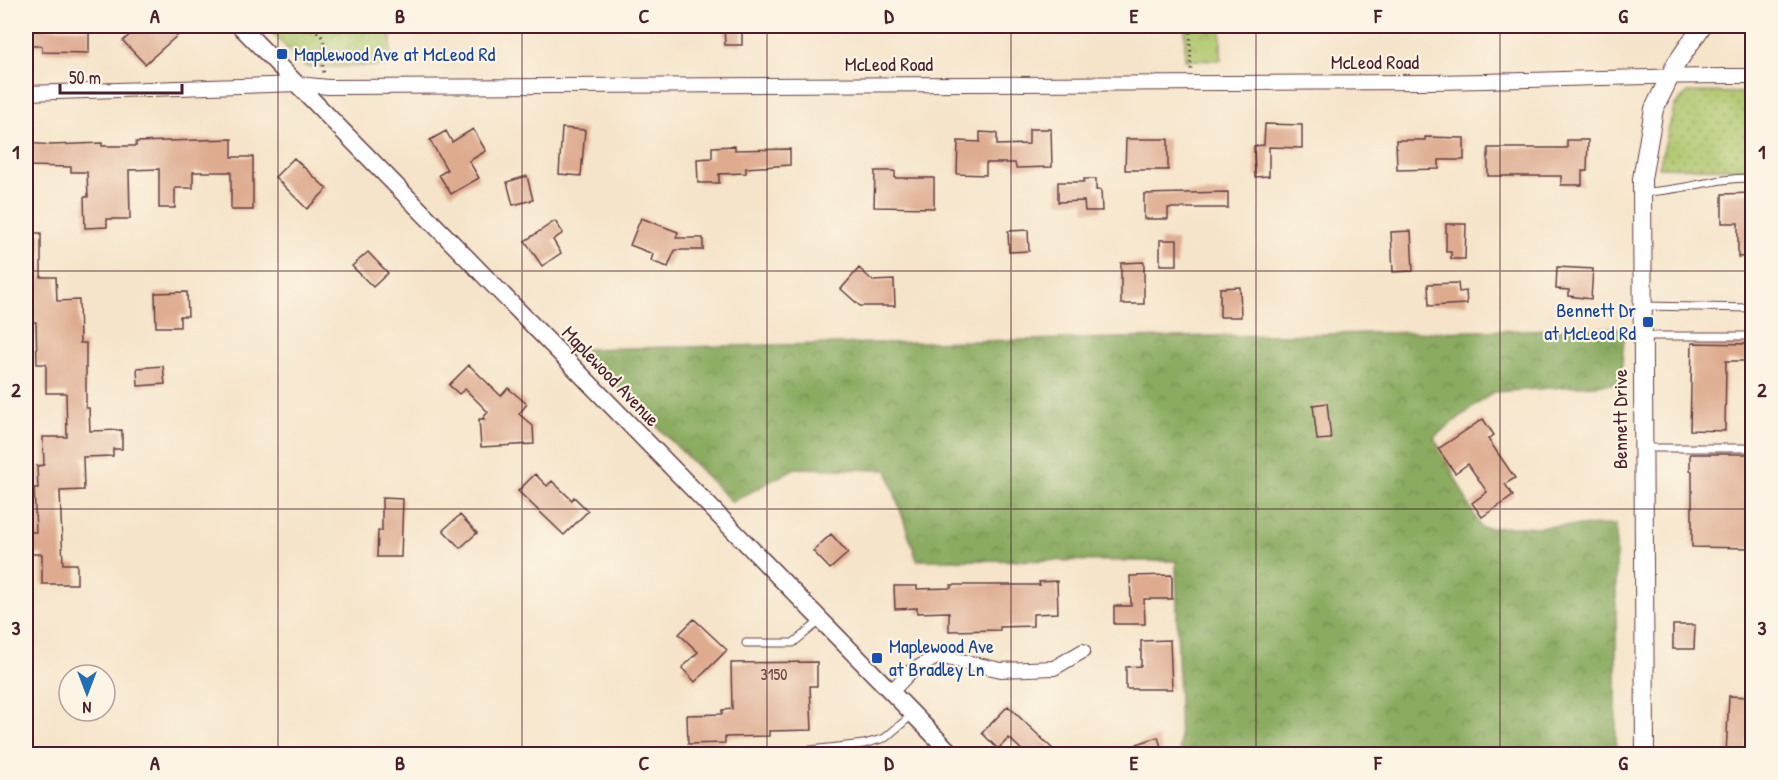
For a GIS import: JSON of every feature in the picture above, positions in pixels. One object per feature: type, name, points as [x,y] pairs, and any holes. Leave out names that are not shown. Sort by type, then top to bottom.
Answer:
[{"type":"main road","name":"Bennett Drive","points":[[1645,754],[1642,179],[1654,109],[1676,64],[1702,26]]},
{"type":"street","name":"Maplewood Avenue","points":[[240,26],[952,754]]},
{"type":"street","name":"McLeod Road","points":[[26,93],[298,84],[328,87],[1184,83],[1534,81],[1671,75],[1752,76]]},
{"type":"street","points":[[891,692],[909,673],[938,656],[1001,670],[1054,668],[1083,651]]},
{"type":"lane","points":[[1642,192],[1654,192],[1718,179],[1752,178]]},
{"type":"lane","points":[[1643,306],[1752,308]]},
{"type":"lane","points":[[1643,336],[1752,336]]},
{"type":"lane","points":[[1643,448],[1752,448]]},
{"type":"lane","points":[[746,643],[793,643],[820,621]]},
{"type":"lane","points":[[775,754],[864,744],[885,738],[913,714]]},
{"type":"path","points":[[306,26],[318,31],[323,38],[324,52],[321,62],[328,87]]},
{"type":"path","points":[[1184,83],[1191,70],[1190,26]]},
{"type":"green space","points":[[265,26],[391,26],[391,66],[306,67]]},
{"type":"green space","points":[[1185,26],[1221,26],[1221,60],[1185,60]]},
{"type":"green space","points":[[1688,92],[1752,93],[1752,169],[1659,167],[1675,105]]},
{"type":"green space","points":[[1625,328],[1620,383],[1493,392],[1434,437],[1481,528],[1616,525],[1616,754],[1180,754],[1176,561],[917,560],[887,470],[795,468],[732,502],[580,349]]},
{"type":"building","points":[[31,26],[89,29],[89,53],[42,52],[42,46],[31,46]]},
{"type":"building","points":[[139,26],[172,26],[180,33],[145,64],[123,41]]},
{"type":"building","points":[[724,26],[742,26],[742,45],[725,45]]},
{"type":"building","points":[[1265,124],[1302,125],[1302,148],[1269,147],[1269,176],[1255,177],[1254,146],[1264,145]]},
{"type":"building","points":[[562,128],[585,130],[581,176],[559,174]]},
{"type":"building","points":[[473,129],[486,151],[469,161],[479,178],[451,194],[439,175],[447,170],[430,140],[446,131],[452,142]]},
{"type":"building","points":[[1029,129],[1051,129],[1052,167],[1016,168],[1015,163],[986,163],[986,175],[957,174],[958,141],[980,142],[980,132],[997,133],[997,145],[1029,144]]},
{"type":"building","points":[[1425,137],[1464,138],[1464,160],[1439,160],[1439,169],[1397,170],[1396,140],[1425,140]]},
{"type":"building","points":[[232,139],[232,157],[253,157],[253,210],[231,210],[231,172],[193,172],[193,188],[175,188],[175,208],[159,208],[159,169],[129,170],[130,219],[107,219],[107,227],[85,228],[84,197],[88,197],[87,172],[71,172],[71,167],[26,166],[26,143],[52,145],[102,143],[102,146],[136,146],[136,142]]},
{"type":"building","points":[[1126,139],[1168,139],[1168,170],[1125,170]]},
{"type":"building","points":[[1567,140],[1588,140],[1587,171],[1582,171],[1582,185],[1561,185],[1561,176],[1488,176],[1488,148],[1567,148]]},
{"type":"building","points":[[735,146],[735,150],[790,149],[790,165],[746,168],[746,173],[719,174],[719,183],[698,183],[697,159],[712,158],[712,147]]},
{"type":"building","points":[[294,158],[327,189],[307,209],[275,177]]},
{"type":"building","points":[[875,171],[895,171],[895,178],[934,178],[934,208],[874,207]]},
{"type":"building","points":[[527,176],[533,200],[513,205],[507,182]]},
{"type":"building","points":[[1084,179],[1096,179],[1096,190],[1101,190],[1102,211],[1085,211],[1084,201],[1058,202],[1058,182],[1084,182]]},
{"type":"building","points":[[1228,192],[1228,208],[1168,208],[1168,219],[1144,219],[1144,194]]},
{"type":"building","points":[[1752,193],[1752,256],[1738,257],[1738,223],[1722,223],[1722,194]]},
{"type":"building","points":[[641,218],[678,232],[676,238],[703,238],[703,250],[675,250],[668,267],[651,261],[653,254],[630,245]]},
{"type":"building","points":[[555,221],[563,233],[553,240],[561,253],[542,266],[525,241]]},
{"type":"building","points":[[1446,224],[1466,224],[1465,259],[1451,259],[1451,252],[1446,252]]},
{"type":"building","points":[[1028,230],[1029,251],[1009,252],[1008,231]]},
{"type":"building","points":[[1411,231],[1413,271],[1393,272],[1391,232]]},
{"type":"building","points":[[26,233],[41,233],[41,277],[56,277],[57,301],[79,300],[80,343],[86,343],[86,408],[89,408],[90,431],[122,430],[122,449],[113,449],[113,456],[83,457],[84,490],[60,491],[63,564],[77,564],[77,584],[42,584],[42,554],[30,554],[29,532],[36,532],[34,488],[38,488],[37,466],[44,465],[43,437],[67,437],[66,393],[46,393],[46,364],[37,364],[36,322],[26,322]]},
{"type":"building","points":[[1160,240],[1177,240],[1177,265],[1160,265]]},
{"type":"building","points":[[368,252],[388,273],[373,287],[352,266]]},
{"type":"building","points":[[1144,262],[1144,304],[1121,304],[1121,263]]},
{"type":"building","points":[[1557,267],[1593,269],[1591,299],[1569,296],[1569,290],[1556,289]]},
{"type":"building","points":[[859,268],[873,281],[894,280],[895,306],[860,306],[841,289]]},
{"type":"building","points":[[1458,283],[1459,292],[1466,291],[1467,304],[1429,306],[1428,284]]},
{"type":"building","points":[[1240,287],[1241,317],[1220,317],[1220,288]]},
{"type":"building","points":[[187,292],[188,316],[180,316],[180,327],[156,327],[155,293]]},
{"type":"building","points":[[1692,343],[1752,344],[1752,361],[1726,361],[1725,431],[1690,430]]},
{"type":"building","points":[[469,365],[501,396],[508,388],[527,404],[519,414],[533,426],[534,444],[481,447],[479,419],[484,419],[488,412],[465,389],[459,394],[449,385]]},
{"type":"building","points":[[163,366],[165,384],[138,386],[137,368]]},
{"type":"building","points":[[1327,403],[1331,439],[1317,440],[1313,405]]},
{"type":"building","points":[[1483,419],[1494,435],[1488,439],[1515,478],[1505,484],[1513,496],[1482,517],[1472,503],[1487,492],[1468,464],[1455,473],[1438,449]]},
{"type":"building","points":[[1690,454],[1752,454],[1752,548],[1692,547]]},
{"type":"building","points":[[535,474],[547,486],[552,481],[588,511],[564,535],[518,491]]},
{"type":"building","points":[[382,498],[403,499],[401,557],[377,557],[378,531],[382,531]]},
{"type":"building","points":[[460,515],[477,533],[460,548],[443,530]]},
{"type":"building","points":[[831,534],[848,553],[830,569],[813,551]]},
{"type":"building","points":[[1172,575],[1172,599],[1144,599],[1145,624],[1114,624],[1114,606],[1131,606],[1130,576]]},
{"type":"building","points":[[1057,581],[1058,613],[1033,614],[1033,626],[1000,627],[1000,630],[949,631],[949,612],[917,613],[917,608],[895,609],[894,586],[917,586],[917,589],[951,588],[951,585],[1040,585],[1039,582]]},
{"type":"building","points":[[694,619],[727,650],[695,682],[682,668],[698,652],[679,634]]},
{"type":"building","points":[[1673,625],[1695,625],[1694,649],[1673,649]]},
{"type":"building","points":[[1170,640],[1172,689],[1126,689],[1126,667],[1141,666],[1141,641]]},
{"type":"building","points":[[817,662],[817,686],[810,686],[812,730],[769,731],[769,736],[725,737],[725,743],[688,744],[687,715],[722,714],[722,710],[732,709],[731,663]]},
{"type":"building","points":[[1729,696],[1749,697],[1749,703],[1752,704],[1751,740],[1746,740],[1745,754],[1726,754]]},
{"type":"building","points":[[1008,706],[1058,754],[1026,754],[1009,738],[998,749],[982,733]]},
{"type":"building","points":[[1158,737],[1163,754],[1140,754],[1137,744]]},
{"type":"place","name":"Maplewood Ave at McLeod Rd","points":[[282,54]]},
{"type":"place","name":"Bennett Dr at McLeod Rd","points":[[1648,322]]},
{"type":"place","name":"Maplewood Ave at Bradley Ln","points":[[877,658]]}]
